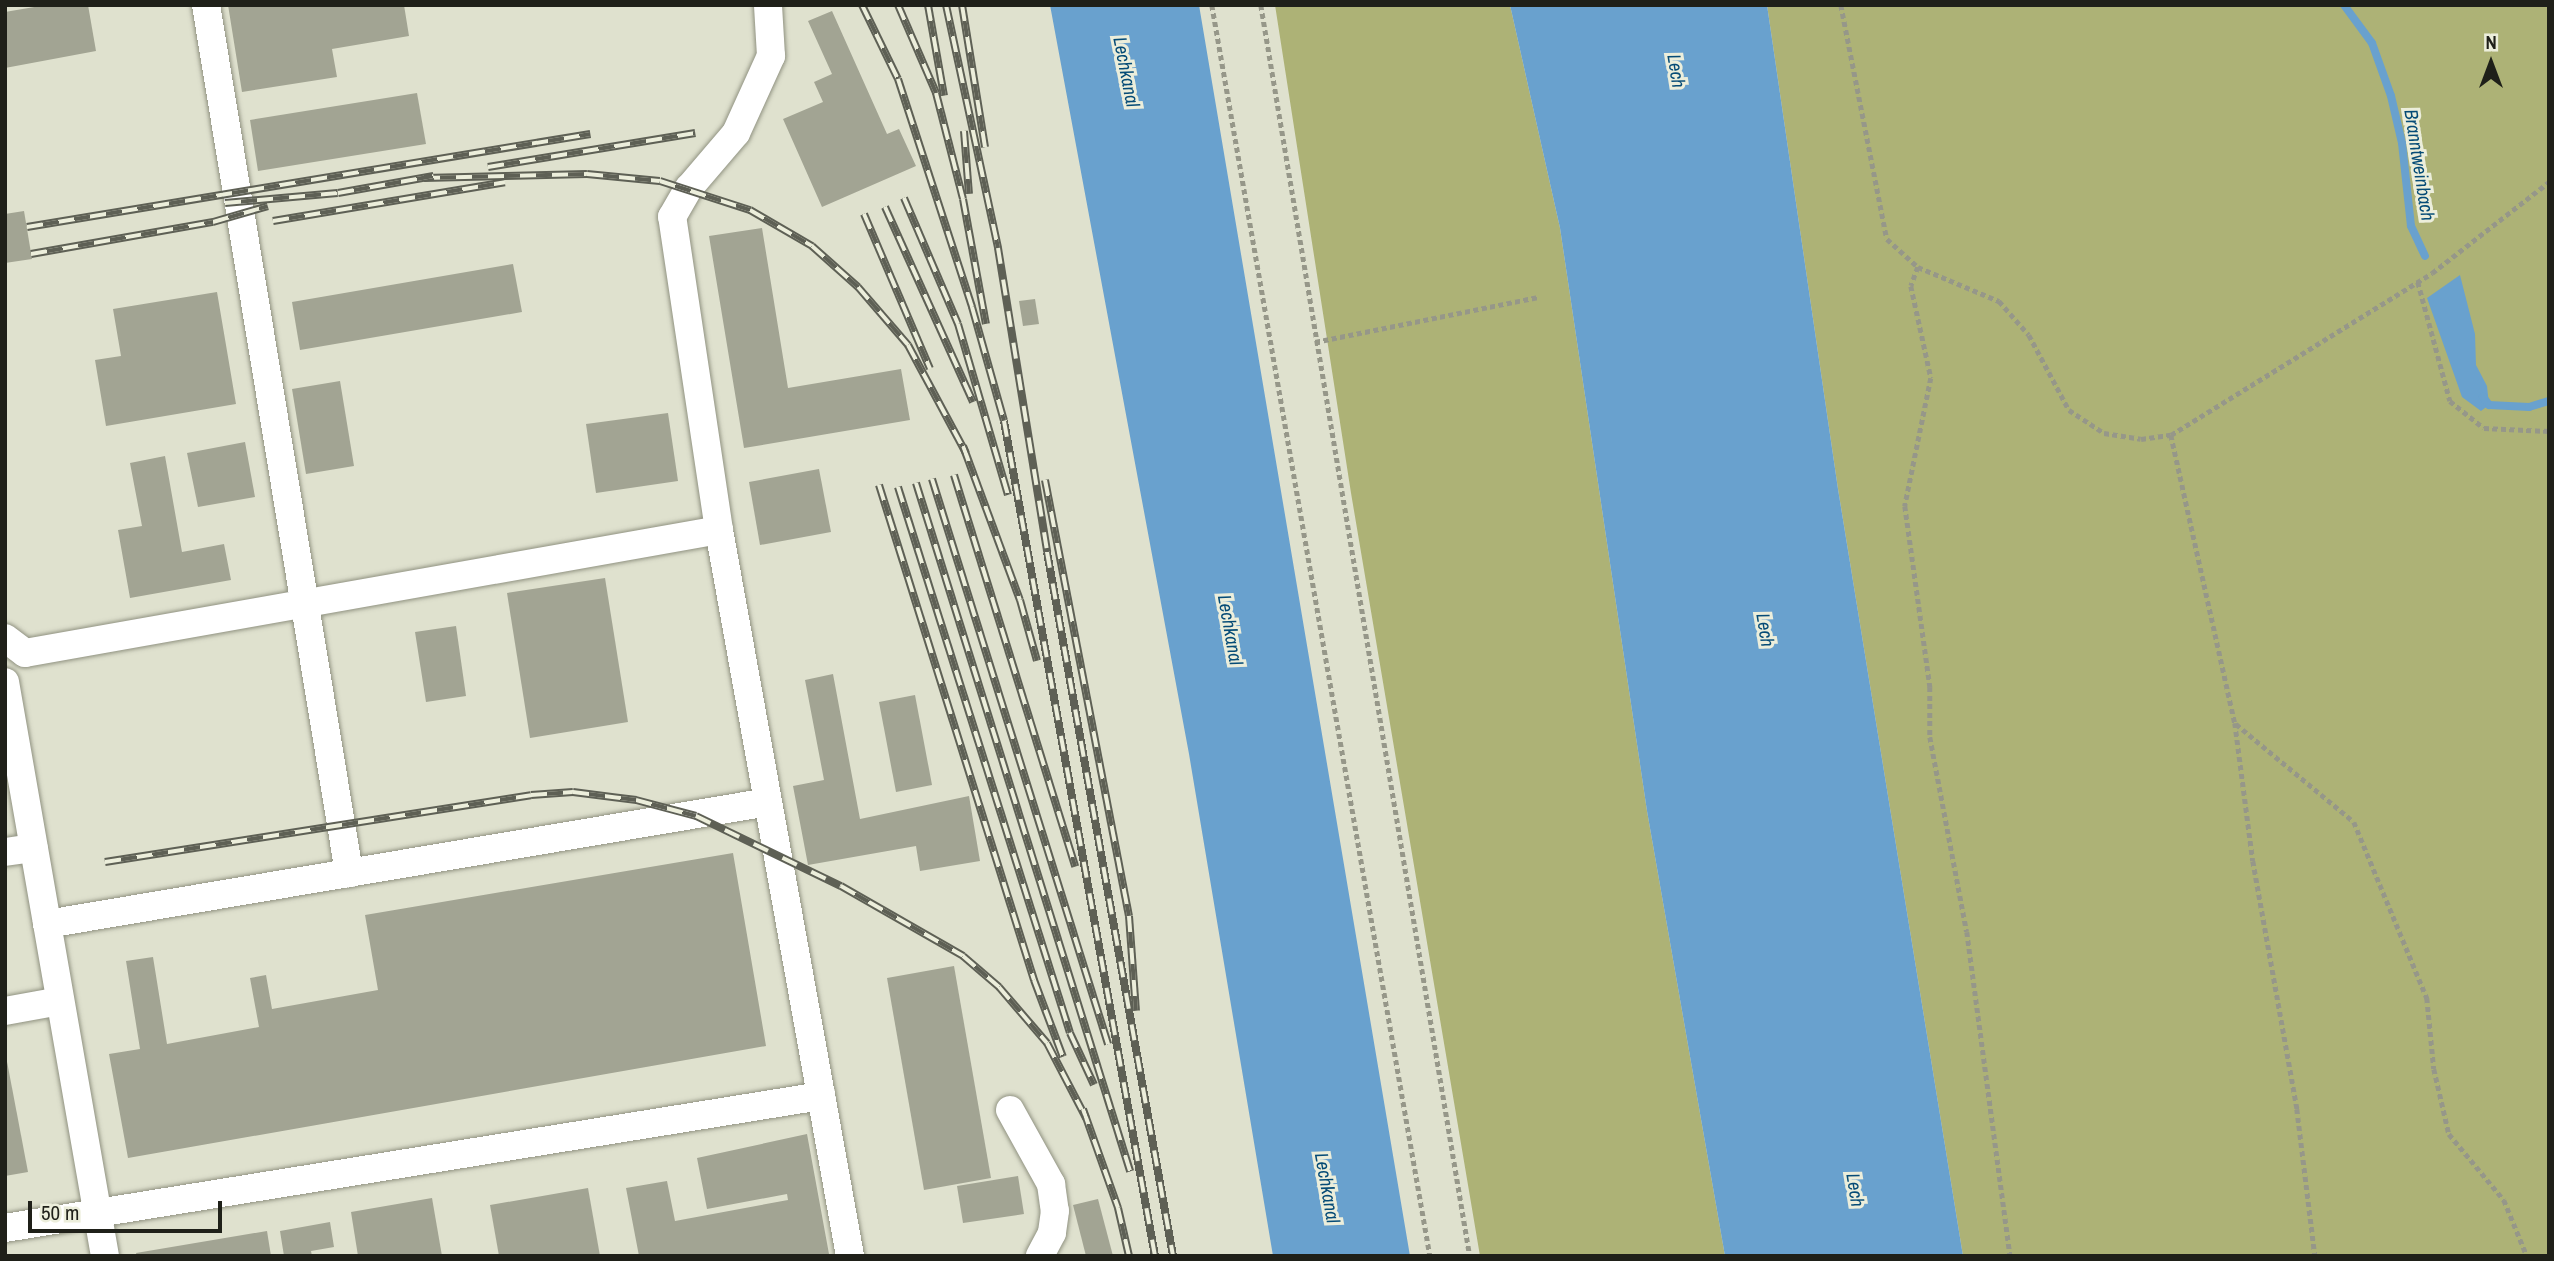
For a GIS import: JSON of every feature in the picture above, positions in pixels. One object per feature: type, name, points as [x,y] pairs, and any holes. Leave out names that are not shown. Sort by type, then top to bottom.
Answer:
[{"type":"lane","points":[[206,5],[349,873]]},
{"type":"lane","points":[[768,5],[771,55],[766,67],[736,133],[689,188],[672,217],[719,530],[849,1256]]},
{"type":"lane","points":[[5,638],[25,653],[719,530]]},
{"type":"lane","points":[[5,682],[104,1256]]},
{"type":"lane","points":[[47,924],[768,802]]},
{"type":"lane","points":[[5,852],[34,848]]},
{"type":"lane","points":[[5,1011],[60,1001]]},
{"type":"lane","points":[[5,1228],[821,1096]]},
{"type":"lane","points":[[1010,1110],[1051,1184],[1055,1211],[1052,1233],[1040,1256]]},
{"type":"path","points":[[1212,5],[1430,1256]]},
{"type":"path","points":[[1261,5],[1315,342],[1470,1256]]},
{"type":"path","points":[[1841,5],[1887,239],[1918,267],[1999,302],[2029,335],[2069,410],[2104,433],[2141,439],[2171,435],[2418,282],[2549,182]]},
{"type":"path","points":[[1918,267],[1911,286],[1931,378],[1905,506],[1930,687],[1930,737],[1967,932],[2010,1256]]},
{"type":"path","points":[[2418,282],[2450,401],[2484,428],[2549,431]]},
{"type":"path","points":[[1315,342],[1539,297]]},
{"type":"path","points":[[2171,435],[2235,723],[2253,861],[2297,1109],[2315,1256]]},
{"type":"path","points":[[2235,723],[2354,822],[2427,998],[2434,1069],[2449,1135],[2504,1199],[2526,1256]]},
{"type":"green space","points":[[1275,5],[1510,5],[1560,228],[1647,811],[1725,1256],[1480,1256],[1351,493]]},
{"type":"green space","points":[[1767,5],[2549,5],[2549,1256],[1963,1256],[1838,489]]},
{"type":"water","name":"Lechkanal","points":[[1050,5],[1199,5],[1410,1256],[1273,1256],[1189,754]]},
{"type":"water","name":"Lech","points":[[1510,5],[1767,5],[1838,489],[1963,1256],[1725,1256],[1647,811],[1560,228]]},
{"type":"water","points":[[2460,275],[2475,334],[2476,365],[2487,386],[2489,405],[2481,411],[2462,397],[2427,298]]},
{"type":"building","points":[[46,5],[88,5],[96,51],[5,68],[5,12]]},
{"type":"building","points":[[228,5],[404,5],[409,36],[332,49],[337,77],[242,92]]},
{"type":"building","points":[[832,11],[887,134],[899,129],[916,166],[822,207],[783,119],[823,102],[814,82],[832,74],[808,21]]},
{"type":"building","points":[[417,93],[426,144],[258,171],[250,120]]},
{"type":"building","points":[[24,211],[32,259],[5,263],[5,214]]},
{"type":"building","points":[[762,228],[788,388],[901,369],[910,420],[744,448],[709,236]]},
{"type":"building","points":[[513,264],[522,312],[300,350],[292,302]]},
{"type":"building","points":[[217,292],[236,404],[106,426],[95,360],[121,356],[113,309]]},
{"type":"building","points":[[1035,299],[1039,324],[1023,326],[1019,301]]},
{"type":"building","points":[[340,381],[354,466],[306,474],[292,389]]},
{"type":"building","points":[[668,413],[678,481],[596,493],[586,424]]},
{"type":"building","points":[[245,442],[255,497],[198,507],[187,453]]},
{"type":"building","points":[[165,456],[182,552],[224,544],[231,580],[130,598],[118,530],[142,526],[130,463]]},
{"type":"building","points":[[819,469],[831,532],[760,545],[749,482]]},
{"type":"building","points":[[605,578],[628,722],[530,738],[507,593]]},
{"type":"building","points":[[456,626],[466,696],[426,702],[415,632]]},
{"type":"building","points":[[833,674],[860,819],[969,796],[980,861],[920,871],[916,846],[808,865],[793,786],[824,780],[805,680]]},
{"type":"building","points":[[915,695],[932,785],[896,792],[879,702]]},
{"type":"building","points":[[733,853],[766,1046],[128,1158],[109,1054],[140,1049],[126,961],[153,957],[167,1044],[259,1027],[250,978],[266,975],[272,1009],[378,990],[365,915]]},
{"type":"building","points":[[954,966],[991,1178],[924,1190],[887,978]]},
{"type":"building","points":[[5,1051],[28,1172],[5,1176]]},
{"type":"building","points":[[807,1134],[829,1254],[639,1256],[626,1188],[667,1181],[675,1221],[788,1200],[787,1194],[707,1209],[697,1158]]},
{"type":"building","points":[[1018,1176],[1024,1214],[963,1223],[957,1186]]},
{"type":"building","points":[[588,1188],[600,1256],[499,1256],[490,1205]]},
{"type":"building","points":[[432,1198],[442,1256],[358,1256],[351,1212]]},
{"type":"building","points":[[1098,1199],[1113,1256],[1086,1256],[1073,1205]]},
{"type":"building","points":[[330,1222],[334,1247],[311,1251],[312,1256],[284,1256],[280,1231]]},
{"type":"building","points":[[267,1231],[271,1256],[137,1256],[136,1253]]},
{"type":"waterway","name":"Branntweinbach","points":[[2344,5],[2372,43],[2391,96],[2402,143],[2411,226],[2425,256]]},
{"type":"waterway","name":"Branntweinbach","points":[[2483,397],[2489,405],[2529,407],[2549,401]]},
{"type":"railway","points":[[862,5],[898,79],[972,307],[1004,421],[1155,1256]]},
{"type":"railway","points":[[898,5],[936,93],[963,199],[986,324]]},
{"type":"railway","points":[[928,5],[944,96]]},
{"type":"railway","points":[[946,5],[998,248],[1047,552],[1173,1256]]},
{"type":"railway","points":[[962,5],[985,147]]},
{"type":"railway","points":[[964,131],[969,194]]},
{"type":"railway","points":[[488,167],[695,133]]},
{"type":"railway","points":[[27,227],[590,134]]},
{"type":"railway","points":[[424,178],[587,174],[660,181],[750,210],[812,246],[858,287],[908,345],[966,453]]},
{"type":"railway","points":[[225,203],[338,193],[433,176]]},
{"type":"railway","points":[[273,221],[505,182]]},
{"type":"railway","points":[[904,198],[958,324],[1008,495]]},
{"type":"railway","points":[[31,254],[213,222],[268,206]]},
{"type":"railway","points":[[885,207],[973,402]]},
{"type":"railway","points":[[864,214],[930,369]]},
{"type":"railway","points":[[963,446],[1020,600],[1037,661]]},
{"type":"railway","points":[[954,475],[1075,867]]},
{"type":"railway","points":[[932,479],[1108,1044]]},
{"type":"railway","points":[[1045,480],[1129,916],[1136,1011]]},
{"type":"railway","points":[[916,483],[1130,1171]]},
{"type":"railway","points":[[879,485],[1034,980],[1063,1057]]},
{"type":"railway","points":[[898,487],[1070,1033],[1094,1085]]},
{"type":"railway","points":[[105,862],[531,795],[573,792],[636,800],[696,816],[841,886],[963,956],[999,987],[1047,1043],[1086,1118]]},
{"type":"railway","points":[[1083,1109],[1118,1208],[1129,1256]]}]
